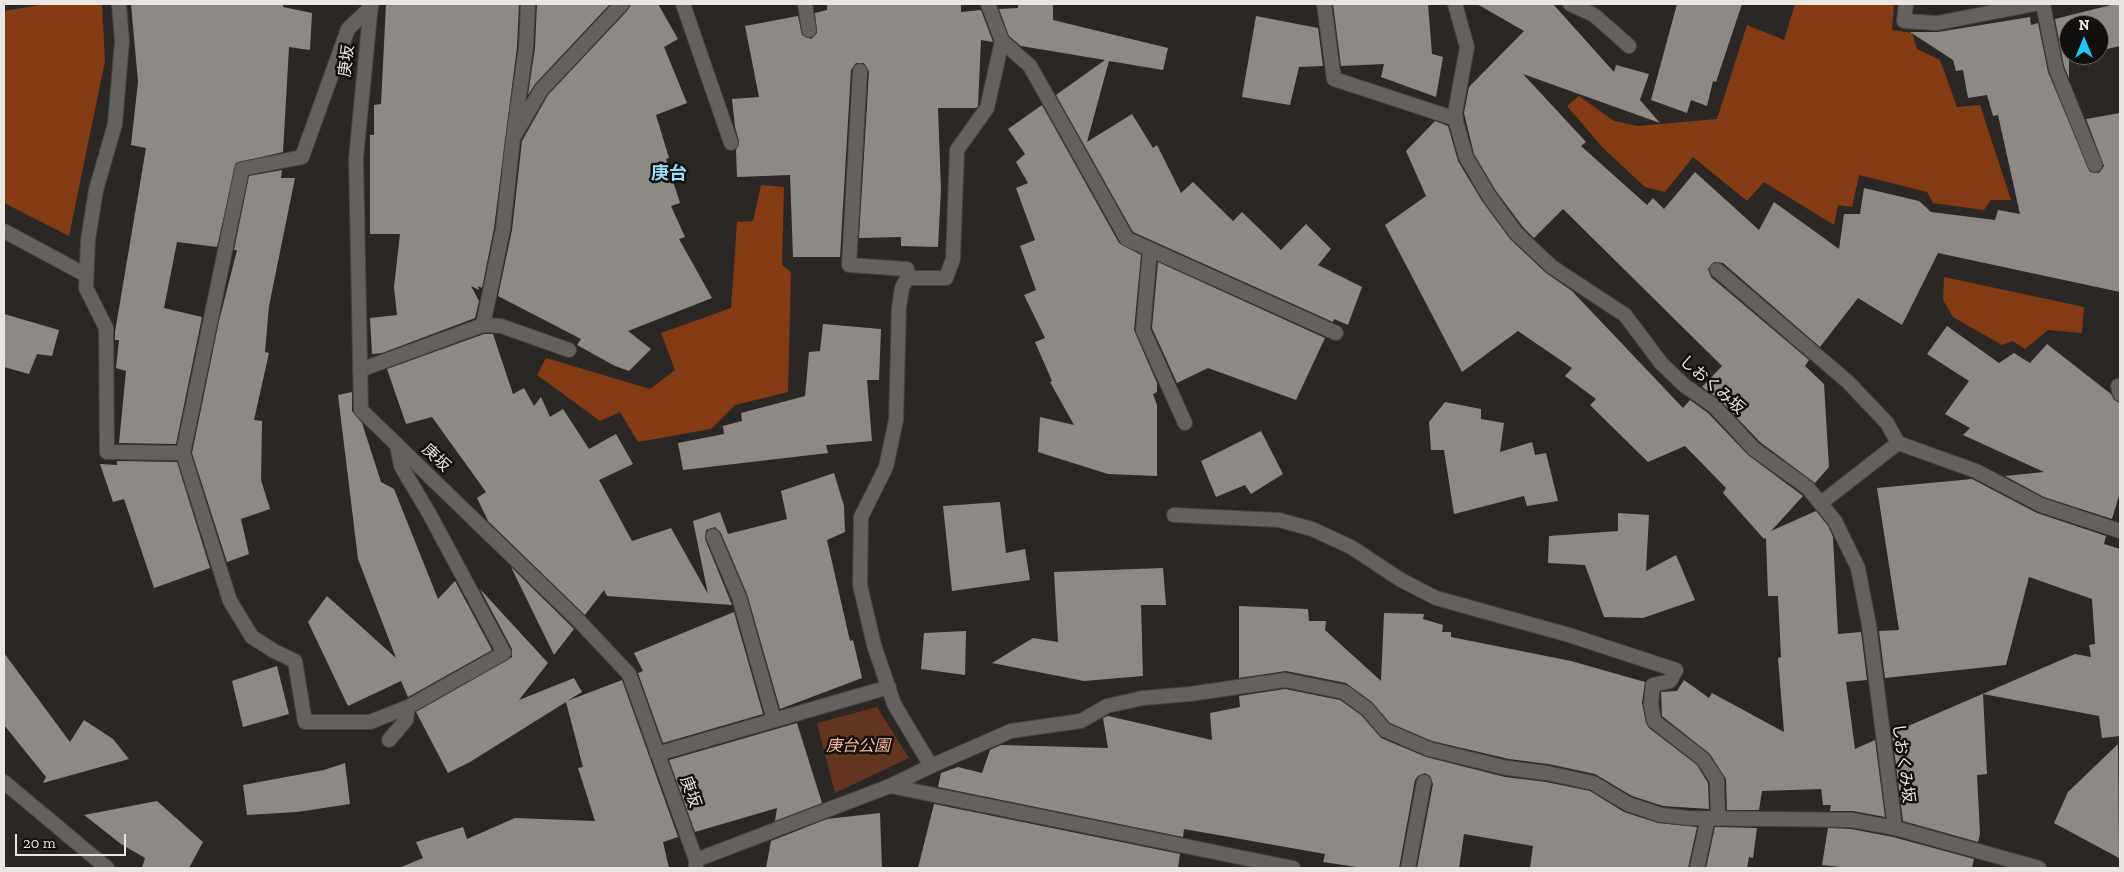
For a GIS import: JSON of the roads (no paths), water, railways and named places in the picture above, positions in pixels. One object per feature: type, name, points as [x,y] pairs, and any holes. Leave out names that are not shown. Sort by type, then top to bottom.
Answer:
[{"type":"street","points":[[119,4],[122,41],[115,124],[96,190],[88,240],[86,275],[86,288],[106,328],[107,452],[183,453]]},
{"type":"street","points":[[483,325],[502,229],[526,48],[528,4]]},
{"type":"street","points":[[513,138],[541,90],[622,4]]},
{"type":"street","points":[[684,4],[731,143]]},
{"type":"street","points":[[805,4],[809,30]]},
{"type":"street","points":[[988,4],[1002,41],[1030,66],[1127,239],[1336,333]]},
{"type":"street","points":[[1324,4],[1334,79],[1456,119]]},
{"type":"street","name":"しおくみ坂","points":[[1455,4],[1466,47],[1455,113],[1466,157],[1489,196],[1516,233],[1552,267],[1572,282],[1598,295],[1625,315],[1661,363],[1685,386],[1714,406],[1754,449],[1808,488],[1835,521],[1858,568],[1869,625],[1895,828]]},
{"type":"street","points":[[1570,4],[1594,15],[1630,46]]},
{"type":"street","points":[[1906,4],[1904,21],[1937,23],[2035,4]]},
{"type":"street","points":[[2043,4],[2056,69],[2095,165]]},
{"type":"street","points":[[371,5],[348,29],[302,157],[242,169],[183,453],[230,601],[252,636],[274,651],[295,661],[305,722],[370,722],[408,708],[504,653],[430,515],[401,466],[397,445]]},
{"type":"street","name":"庚坂","points":[[371,5],[359,110],[356,158],[361,410],[579,621],[629,674],[696,864]]},
{"type":"street","points":[[907,278],[946,278],[953,259],[957,150],[987,108],[1002,41]]},
{"type":"street","points":[[860,71],[849,266],[907,269],[907,278],[902,288],[898,307],[896,420],[886,467],[861,517],[860,585],[874,645],[894,704],[931,766]]},
{"type":"street","points":[[4,231],[86,275]]},
{"type":"street","points":[[1150,250],[1143,330],[1184,423]]},
{"type":"street","points":[[1717,270],[1848,382],[1887,423],[1898,443],[1976,471],[2041,505],[2120,532]]},
{"type":"street","points":[[360,370],[483,325],[501,326],[569,350]]},
{"type":"street","points":[[1821,503],[1898,443]]},
{"type":"street","points":[[1174,515],[1279,520],[1312,529],[1351,546],[1402,580],[1436,598],[1560,633],[1676,670],[1670,681],[1653,685],[1651,704],[1654,721],[1703,759],[1717,780],[1713,818],[1698,868]]},
{"type":"street","points":[[713,536],[739,597],[774,720]]},
{"type":"street","points":[[696,864],[890,786],[1011,731],[1081,721],[1107,706],[1143,698],[1190,694],[1285,680],[1344,692],[1367,709],[1385,730],[1429,749],[1507,768],[1547,773],[1593,783],[1628,804],[1661,815],[1713,818],[1852,820],[1895,828],[1999,864],[2039,868]]},
{"type":"street","points":[[657,754],[889,687]]},
{"type":"street","points":[[389,740],[406,720],[408,708]]},
{"type":"street","points":[[4,782],[107,868]]},
{"type":"street","points":[[1408,868],[1424,782]]},
{"type":"street","points":[[890,786],[1293,868]]},
{"type":"district","name":"庚台","points":[[669,174]]},
{"type":"park label","name":"庚台公園","points":[[858,746]]}]
